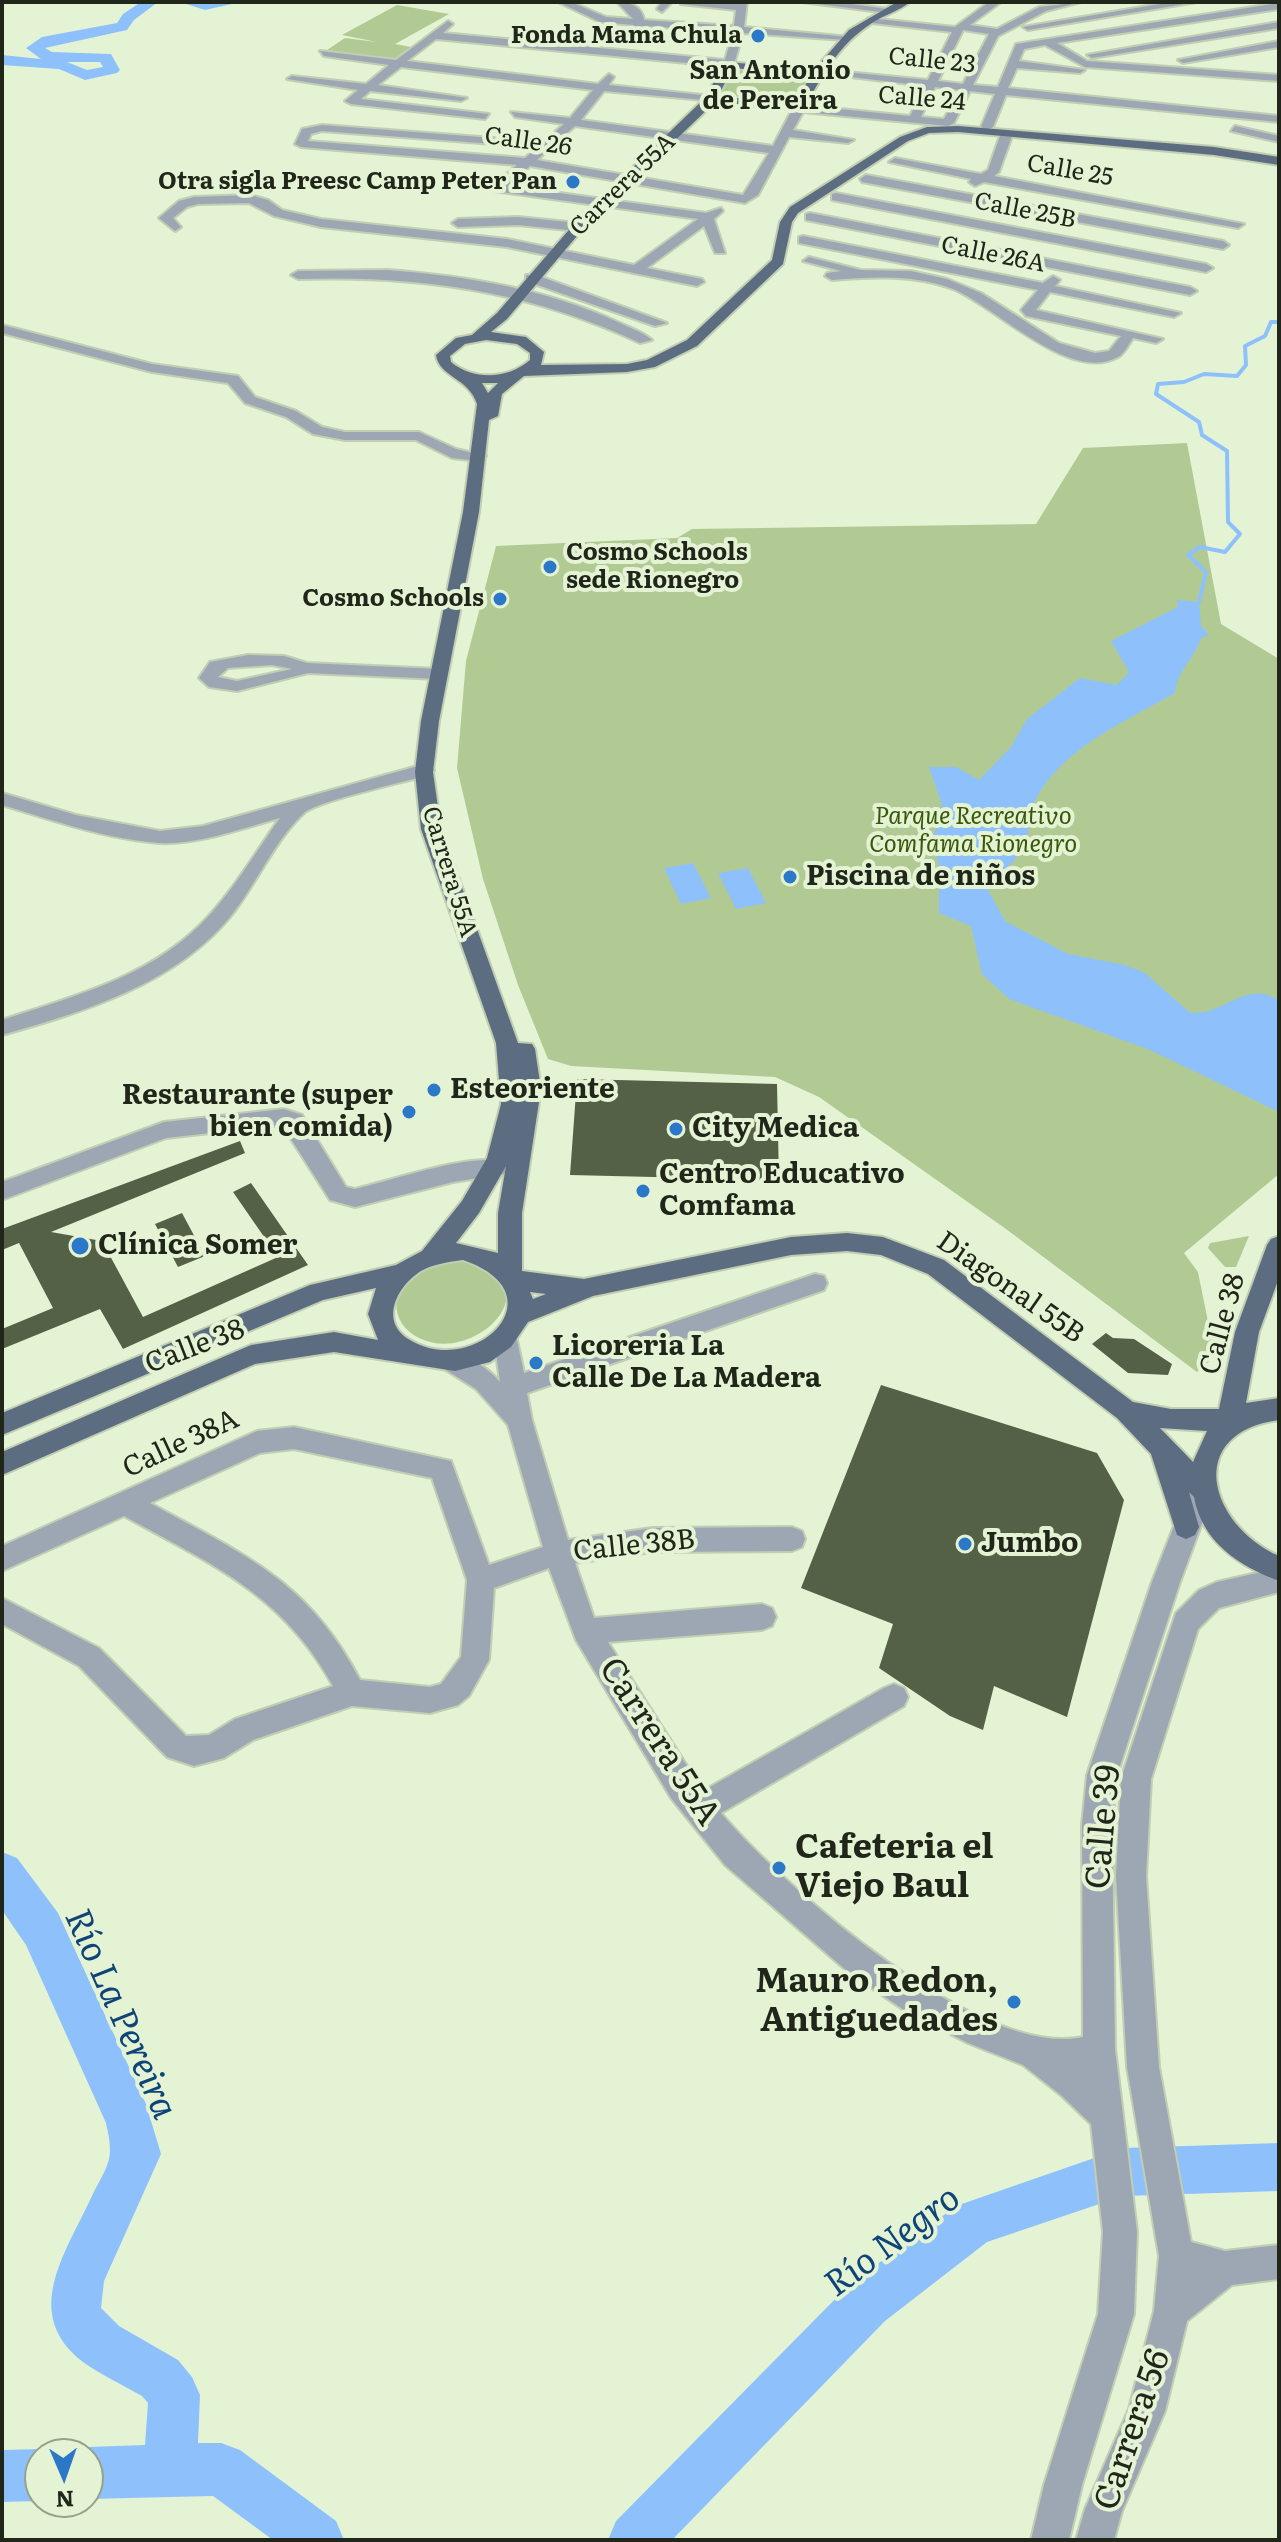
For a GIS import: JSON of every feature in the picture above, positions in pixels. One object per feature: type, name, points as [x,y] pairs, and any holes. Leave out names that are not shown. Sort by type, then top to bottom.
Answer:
[{"type":"main road","points":[[799,108],[815,72],[845,37],[899,4]]},
{"type":"main road","name":"Calle 23","points":[[729,64],[815,72]]},
{"type":"main road","name":"Carrera 55A","points":[[432,1254],[468,1215],[496,1168],[511,1115],[512,1066],[426,807],[425,770],[439,674],[458,588],[484,397],[465,376],[447,367],[443,355],[454,344],[477,337],[502,316],[518,293],[578,227],[711,99],[729,64]]},
{"type":"main road","name":"Calle 24","points":[[711,99],[799,108]]},
{"type":"main road","points":[[502,316],[504,326],[521,340],[557,356],[599,361],[636,360],[659,354],[680,341],[750,275],[767,253],[768,234],[774,215],[788,203],[915,124],[948,126]]},
{"type":"main road","points":[[465,376],[486,378],[562,366],[627,368],[677,355],[778,261],[782,253],[783,224],[794,210],[904,139],[948,126]]},
{"type":"main road","name":"Calle 24","points":[[948,126],[1212,146],[1279,158]]},
{"type":"main road","name":"Calle 24","points":[[996,130],[1279,158]]},
{"type":"main road","points":[[477,337],[521,340]]},
{"type":"main road","name":"Carrera 55A","points":[[512,1275],[510,1213],[527,1116],[528,1059],[443,824],[437,801],[436,767],[482,508],[492,401],[497,388],[537,361],[535,348]]},
{"type":"main road","name":"Diagonal 55B","points":[[589,1287],[791,1246],[847,1242],[883,1246],[936,1267],[1126,1411],[1202,1488]]},
{"type":"main road","name":"Calle 38","points":[[1202,1488],[1212,1447],[1230,1420],[1247,1332],[1279,1245]]},
{"type":"main road","points":[[551,1301],[508,1347],[452,1361],[422,1358],[406,1351],[385,1328],[382,1300],[397,1274],[413,1262],[432,1254],[479,1254],[512,1275],[537,1284],[589,1287]]},
{"type":"main road","name":"Calle 38","points":[[2,1424],[319,1292],[397,1274]]},
{"type":"main road","points":[[508,1347],[520,1315],[522,1296],[512,1275]]},
{"type":"main road","points":[[520,1315],[589,1287]]},
{"type":"main road","name":"Calle 38","points":[[2,1464],[251,1355],[291,1346],[334,1342],[422,1358]]},
{"type":"main road","name":"Diagonal 55B","points":[[1126,1411],[1171,1420],[1230,1420],[1256,1410],[1279,1409]]},
{"type":"main road","points":[[1162,1448],[1186,1527]]},
{"type":"main road","points":[[1202,1488],[1212,1519],[1227,1539],[1243,1553],[1279,1569]]},
{"type":"street","points":[[563,2],[596,19],[640,19],[845,37]]},
{"type":"street","points":[[622,2],[640,19]]},
{"type":"street","points":[[807,2],[899,4]]},
{"type":"street","points":[[915,124],[960,27],[996,2]]},
{"type":"street","points":[[872,20],[998,32],[1049,7],[1077,2],[1151,45],[1182,70]]},
{"type":"street","points":[[1078,98],[1081,75],[1074,57],[1025,28],[1192,2]]},
{"type":"street","points":[[1176,3],[1279,58]]},
{"type":"street","points":[[686,4],[742,4]]},
{"type":"street","name":"Carrera 55A","points":[[729,64],[742,4]]},
{"type":"street","points":[[948,126],[1003,91],[1020,46],[1279,6]]},
{"type":"street","points":[[582,51],[596,19]]},
{"type":"street","points":[[640,19],[637,48],[573,122],[498,188],[707,217]]},
{"type":"street","points":[[463,24],[450,22],[420,50],[351,98],[356,104],[496,122]]},
{"type":"street","points":[[1074,57],[1279,25]]},
{"type":"street","points":[[904,260],[979,178],[993,172],[996,130],[966,87],[998,32]]},
{"type":"street","name":"Calle 23","points":[[437,36],[729,64]]},
{"type":"street","points":[[1182,70],[1279,44]]},
{"type":"street","points":[[420,50],[434,51]]},
{"type":"street","name":"Calle 24","points":[[324,53],[438,70],[468,79],[554,82],[711,99]]},
{"type":"street","points":[[309,63],[383,73]]},
{"type":"street","points":[[1223,79],[1279,64]]},
{"type":"street","points":[[366,148],[372,130],[438,70]]},
{"type":"street","points":[[1011,70],[1081,75],[1113,71],[1182,70],[1223,79],[1279,78]]},
{"type":"street","name":"Calle 23","points":[[815,72],[1279,119]]},
{"type":"street","points":[[1255,89],[1258,76]]},
{"type":"street","points":[[292,79],[469,99]]},
{"type":"street","points":[[468,79],[538,97]]},
{"type":"street","points":[[372,130],[496,122],[515,114],[554,82]]},
{"type":"street","points":[[483,100],[496,122]]},
{"type":"street","points":[[1230,113],[1233,100]]},
{"type":"street","points":[[639,268],[670,244],[689,236],[707,217],[733,198],[745,199],[752,195],[799,108]]},
{"type":"street","name":"Calle 24","points":[[799,108],[915,124]]},
{"type":"street","points":[[1176,123],[1177,108]]},
{"type":"street","points":[[979,109],[1058,109]]},
{"type":"street","points":[[515,114],[775,150]]},
{"type":"street","points":[[476,157],[496,122]]},
{"type":"street","points":[[1216,127],[1261,132],[1279,139]]},
{"type":"street","name":"Calle 26","points":[[372,130],[312,129],[304,134],[301,144],[314,148],[366,148],[526,162],[733,198]]},
{"type":"street","points":[[986,149],[996,130]]},
{"type":"street","points":[[784,133],[848,140]]},
{"type":"street","name":"Calle 25","points":[[895,162],[1238,224]]},
{"type":"street","points":[[979,178],[981,162]]},
{"type":"street","points":[[866,179],[1223,245]]},
{"type":"street","points":[[998,309],[1031,307],[1126,191]]},
{"type":"street","points":[[175,227],[165,218],[169,213],[198,200],[222,197],[264,203],[278,213],[321,223],[416,232],[555,253],[697,282]]},
{"type":"street","name":"Calle 25B","points":[[836,197],[1206,268]]},
{"type":"street","points":[[707,217],[720,250]]},
{"type":"street","points":[[810,217],[1190,291]]},
{"type":"street","points":[[424,219],[469,224],[518,221],[578,227]]},
{"type":"street","name":"Calle 26A","points":[[803,240],[1174,313]]},
{"type":"street","points":[[809,261],[862,274]]},
{"type":"street","points":[[832,276],[893,271],[951,284],[998,309],[1038,338],[1095,357],[1114,354],[1129,334]]},
{"type":"street","points":[[298,275],[355,272],[412,275],[518,293],[571,306],[645,340]]},
{"type":"street","points":[[531,278],[660,323]]},
{"type":"street","points":[[1031,307],[1036,315],[1156,339]]},
{"type":"street","points":[[2,329],[152,368],[233,379],[250,400],[291,414],[318,431],[345,436],[419,436],[452,453],[478,456]]},
{"type":"street","points":[[304,668],[439,674]]},
{"type":"street","points":[[2,799],[73,820],[160,837],[203,832],[425,770]]},
{"type":"street","points":[[2,1028],[136,977],[189,946],[228,906],[273,838],[299,807]]},
{"type":"street","points":[[2,1191],[164,1130],[272,1117],[294,1121],[338,1194],[355,1198],[453,1173],[496,1168]]},
{"type":"street","points":[[515,1387],[815,1283]]},
{"type":"street","name":"Carrera 55A","points":[[508,1347],[519,1420],[572,1600],[586,1631],[681,1788],[736,1854],[858,1960],[918,2001],[979,2032],[1034,2053],[1069,2056],[1099,2049]]},
{"type":"street","name":"Carrera 55A","points":[[452,1361],[485,1382],[519,1420]]},
{"type":"street","name":"Calle 38A","points":[[2,1559],[257,1442],[294,1438],[442,1469],[481,1580]]},
{"type":"street","name":"Calle 39","points":[[1106,2125],[1099,2049],[1097,1825],[1102,1775],[1202,1488]]},
{"type":"street","points":[[127,1504],[244,1570],[284,1598],[316,1633],[352,1693]]},
{"type":"street","name":"Calle 38B","points":[[481,1580],[559,1553],[652,1540],[792,1539]]},
{"type":"street","points":[[2,1610],[89,1657],[177,1747],[194,1752],[214,1748],[245,1729],[352,1693],[430,1700],[448,1696],[459,1687],[475,1660],[481,1580]]},
{"type":"street","name":"Calle 39","points":[[1152,2130],[1143,2067],[1131,1876],[1136,1779],[1186,1622],[1196,1610],[1218,1595],[1279,1580]]},
{"type":"street","points":[[586,1631],[762,1617]]},
{"type":"street","points":[[699,1810],[894,1697]]},
{"type":"street","name":"Carrera 55A","points":[[1034,2053],[1074,2084],[1106,2125]]},
{"type":"street","name":"Carrera 56","points":[[1050,2540],[1063,2485],[1116,2314],[1117,2213],[1106,2125]]},
{"type":"street","name":"Carrera 56","points":[[1095,2540],[1104,2509],[1147,2411],[1172,2311],[1176,2256],[1152,2130]]},
{"type":"street","points":[[1176,2256],[1225,2268],[1279,2262]]},
{"type":"street","points":[[1172,2311],[1225,2268]]},
{"type":"green space","points":[[397,5],[449,14],[395,44],[411,47],[389,63],[321,54],[345,38],[377,42],[342,35]]},
{"type":"green space","points":[[745,69],[803,75],[810,79],[792,105],[720,97],[732,72]]},
{"type":"green space","name":"Parque Recreativo Comfama Rionegro","points":[[1187,443],[1221,624],[1279,659],[1279,1174],[1184,1253],[1198,1272],[1215,1356],[1197,1372],[1006,1229],[819,1097],[775,1077],[571,1066],[548,1059],[518,985],[483,879],[457,768],[466,661],[496,546],[677,538],[692,529],[1036,524],[1083,448]]},
{"type":"green space","points":[[1249,1236],[1236,1267],[1225,1267],[1208,1248],[1210,1243]]},
{"type":"green space","points":[[457,1257],[491,1271],[503,1283],[507,1297],[502,1312],[491,1325],[458,1342],[438,1343],[419,1338],[409,1332],[398,1315],[396,1305],[401,1286],[415,1269]]},
{"type":"water","points":[[1177,600],[1199,602],[1201,626],[1209,635],[1201,638],[1179,678],[1175,693],[1099,736],[1065,762],[1038,795],[1023,847],[988,890],[1005,921],[1068,954],[1125,965],[1145,973],[1189,1012],[1201,1013],[1256,994],[1279,1001],[1279,1112],[1150,1050],[1009,999],[982,974],[971,926],[939,913],[939,865],[932,843],[942,805],[929,767],[956,767],[979,780],[1011,747],[1027,719],[1080,678],[1117,685],[1129,672],[1111,641],[1178,607]]},
{"type":"water","points":[[693,863],[711,898],[681,904],[664,868]]},
{"type":"water","points":[[748,868],[766,903],[736,909],[718,873]]},
{"type":"building","name":"City Medica","points":[[577,1079],[777,1084],[779,1180],[570,1175]]},
{"type":"building","name":"Clínica Somer","points":[[240,1141],[245,1153],[51,1232],[102,1241],[143,1317],[278,1257],[233,1192],[251,1183],[308,1265],[123,1349],[100,1309],[2,1349],[2,1329],[53,1308],[19,1243],[2,1250],[2,1229]]},
{"type":"building","name":"Clínica Somer","points":[[182,1213],[205,1256],[178,1267],[155,1224]]},
{"type":"building","points":[[1106,1333],[1113,1338],[1134,1339],[1172,1364],[1168,1375],[1128,1373],[1092,1344]]},
{"type":"building","name":"Jumbo","points":[[881,1385],[1097,1453],[1124,1500],[1067,1717],[994,1686],[983,1730],[950,1716],[879,1668],[893,1624],[801,1588]]},
{"type":"waterway","points":[[2,60],[62,65],[85,75],[112,70],[106,57],[49,57],[34,48],[47,40],[122,27],[128,17],[151,2]]},
{"type":"waterway","points":[[187,2],[205,6],[234,2]]},
{"type":"waterway","points":[[1199,602],[1206,572],[1188,555],[1200,547],[1225,552],[1240,534],[1228,522],[1227,451],[1202,435],[1199,422],[1156,394],[1158,384],[1184,382],[1204,374],[1237,376],[1246,365],[1245,346],[1265,336],[1271,322],[1279,322]]},
{"type":"waterway","name":"Río La Pereira","points":[[2,1873],[42,1929],[129,2121],[137,2154],[79,2279],[75,2317],[101,2344],[160,2378],[174,2395],[170,2471]]},
{"type":"waterway","name":"Río Negro","points":[[635,2540],[867,2303],[973,2223],[1123,2172],[1279,2167]]},
{"type":"waterway","name":"Río Negro","points":[[170,2471],[221,2469],[317,2540]]},
{"type":"waterway","name":"Río Negro","points":[[104,2473],[170,2471]]},
{"type":"waterway","name":"Río Negro","points":[[2,2476],[24,2475]]},
{"type":"place","name":"Fonda Mama Chula","points":[[758,36]]},
{"type":"place","name":"Otra sigla Preesc Camp Peter Pan","points":[[573,182]]},
{"type":"place","name":"Cosmo Schools sede Rionegro","points":[[550,567]]},
{"type":"place","name":"Cosmo Schools","points":[[500,599]]},
{"type":"place","name":"Piscina de niños","points":[[790,877]]},
{"type":"place","name":"Esteoriente","points":[[434,1090]]},
{"type":"place","name":"Restaurante (super bien comida)","points":[[409,1112]]},
{"type":"place","name":"City Medica","points":[[676,1129]]},
{"type":"place","name":"Centro Educativo Comfama","points":[[643,1191]]},
{"type":"place","name":"Clínica Somer","points":[[80,1246]]},
{"type":"place","name":"Licoreria La Calle De La Madera","points":[[536,1363]]},
{"type":"place","name":"Jumbo","points":[[965,1544]]},
{"type":"place","name":"Cafeteria el Viejo Baul","points":[[779,1868]]},
{"type":"place","name":"Mauro Redon, Antiguedades","points":[[1014,2002]]},
{"type":"district","name":"San Antonio de Pereira","points":[[770,86]]}]
